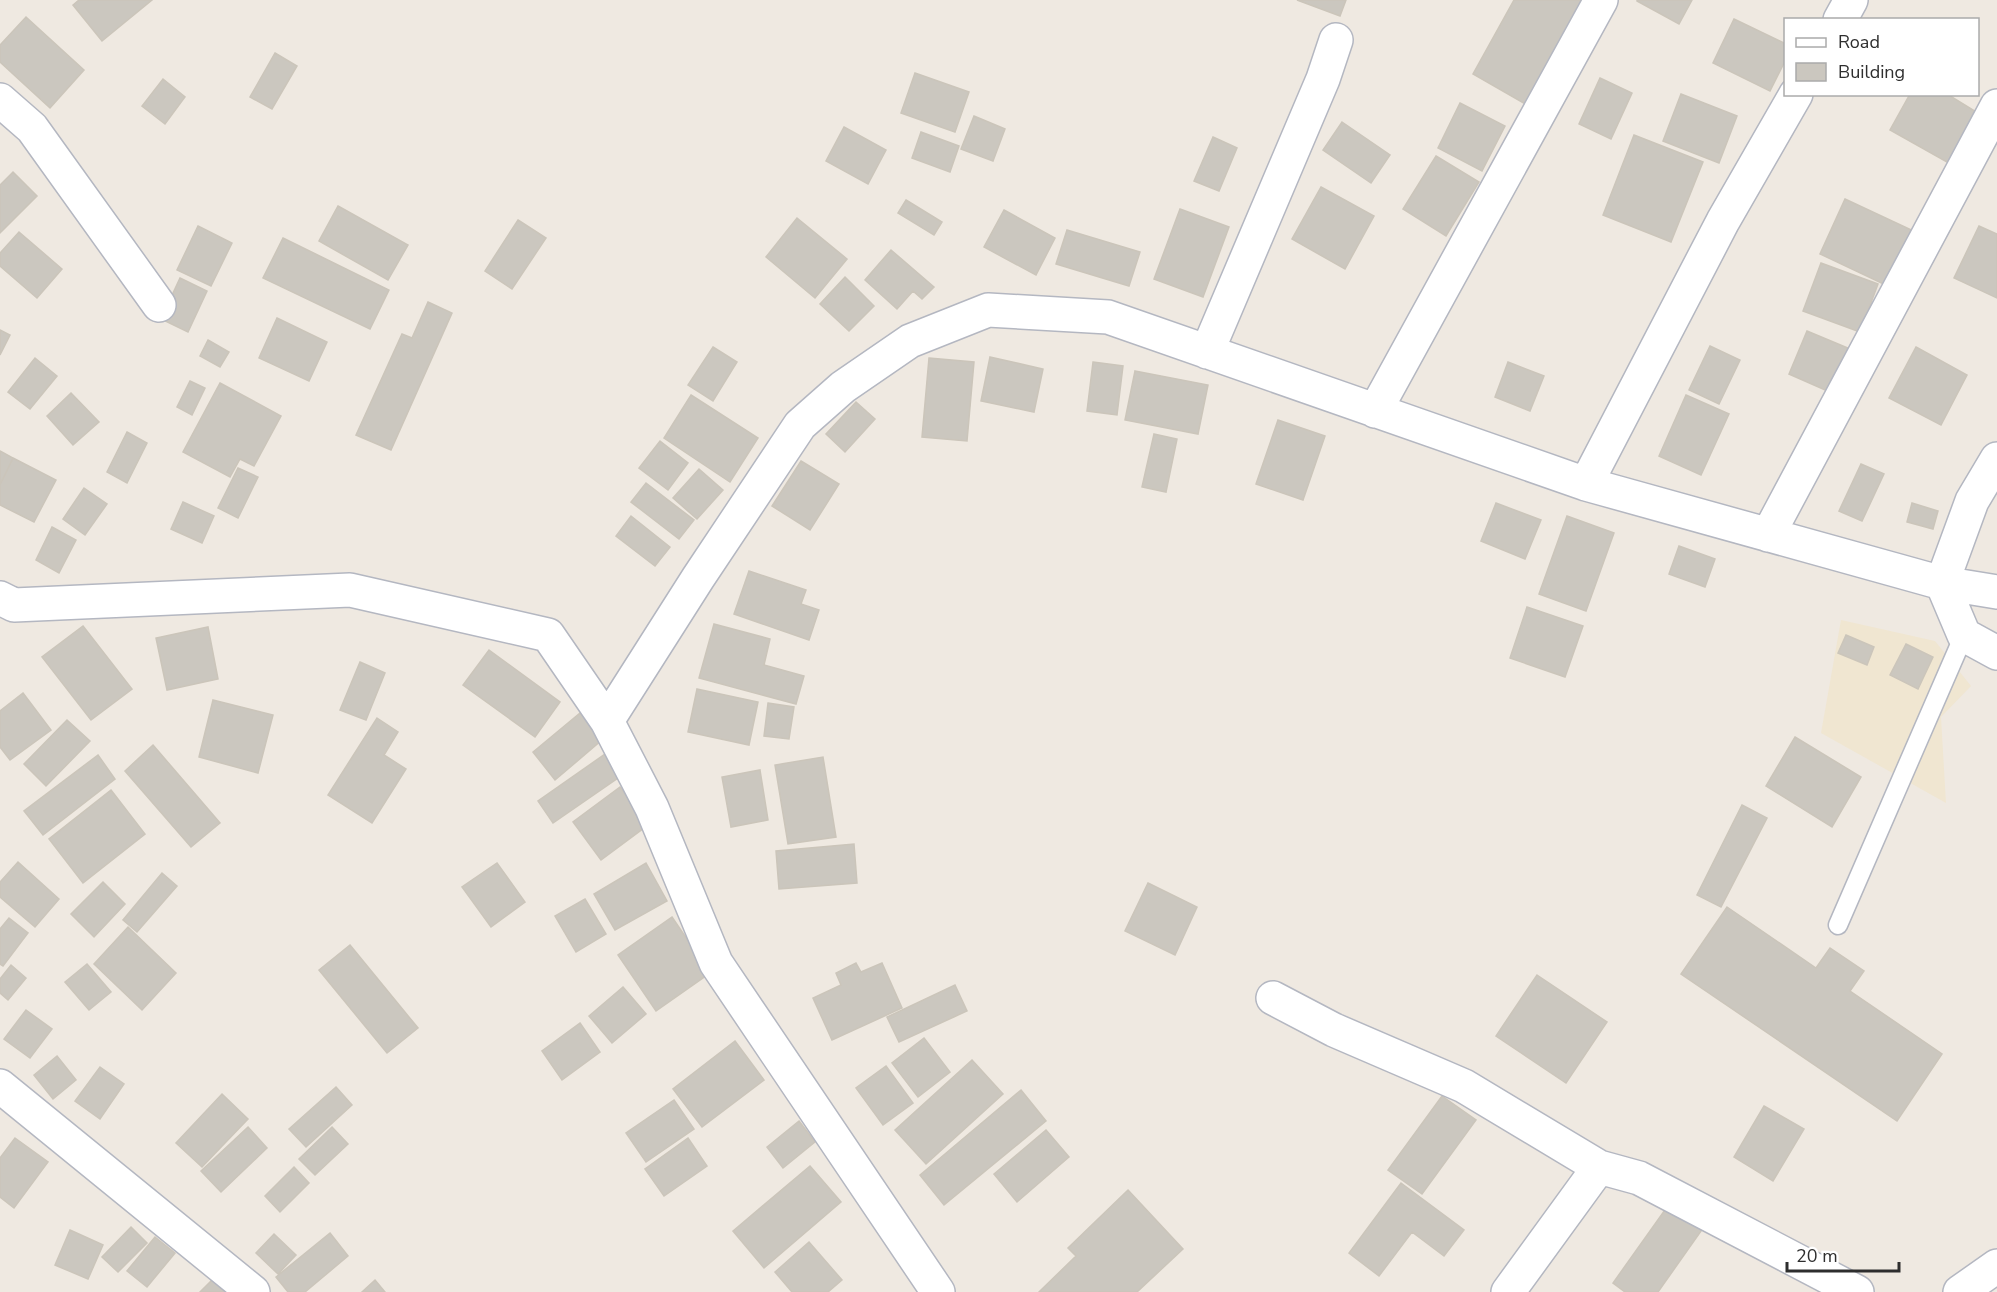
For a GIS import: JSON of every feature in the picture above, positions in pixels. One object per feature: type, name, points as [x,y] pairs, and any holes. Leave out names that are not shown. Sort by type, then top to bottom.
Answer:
[{"type":"street","points":[[1375,411],[1601,0]]},
{"type":"street","points":[[1841,18],[1851,0]]},
{"type":"street","points":[[1207,352],[1318,90],[1336,40]]},
{"type":"street","points":[[1586,484],[1723,221],[1795,96]]},
{"type":"street","points":[[0,100],[32,128],[159,305]]},
{"type":"street","points":[[1768,535],[1997,106]]},
{"type":"street","points":[[607,721],[698,578],[800,425],[843,387],[910,341],[987,310],[1108,317],[1586,484],[1942,584],[1997,592]]},
{"type":"street","points":[[1997,459],[1972,501],[1942,584],[1964,635],[1997,653]]},
{"type":"street","points":[[0,598],[14,605],[350,590],[548,635],[607,721],[652,808],[716,963],[938,1292]]},
{"type":"street","points":[[1273,998],[1334,1030],[1464,1086],[1599,1167],[1639,1179],[1857,1292]]},
{"type":"street","points":[[0,1086],[252,1292]]},
{"type":"street","points":[[1508,1292],[1599,1167]]},
{"type":"street","points":[[1960,1292],[1997,1266]]},
{"type":"lane","points":[[1838,925],[1964,635]]},
{"type":"shaded area","points":[[1841,620],[1935,641],[1971,686],[1941,717],[1946,803],[1821,733]]},
{"type":"building","points":[[79,0],[152,0],[102,41],[73,5]]},
{"type":"building","points":[[1297,0],[1346,0],[1340,16]]},
{"type":"building","points":[[1514,0],[1585,0],[1527,105],[1473,74]]},
{"type":"building","points":[[1637,0],[1692,0],[1679,24]]},
{"type":"building","points":[[26,17],[84,70],[50,108],[0,62],[0,45]]},
{"type":"building","points":[[1734,19],[1784,43],[1784,63],[1770,91],[1713,63]]},
{"type":"building","points":[[275,53],[297,66],[272,109],[250,97]]},
{"type":"building","points":[[915,73],[969,92],[955,132],[901,113]]},
{"type":"building","points":[[1600,78],[1632,93],[1611,139],[1579,124]]},
{"type":"building","points":[[163,79],[185,97],[165,124],[142,106]]},
{"type":"building","points":[[1681,94],[1737,116],[1719,163],[1663,141]]},
{"type":"building","points":[[1909,96],[1950,96],[1978,113],[1954,166],[1890,130]]},
{"type":"building","points":[[1460,103],[1505,126],[1482,171],[1438,148]]},
{"type":"building","points":[[974,116],[1005,129],[993,161],[961,149]]},
{"type":"building","points":[[1342,122],[1390,155],[1371,183],[1323,150]]},
{"type":"building","points":[[844,127],[886,150],[868,184],[826,161]]},
{"type":"building","points":[[921,132],[959,146],[950,172],[912,158]]},
{"type":"building","points":[[1634,135],[1703,162],[1671,242],[1603,215]]},
{"type":"building","points":[[1213,137],[1237,148],[1219,191],[1194,181]]},
{"type":"building","points":[[1436,156],[1479,182],[1446,236],[1403,209]]},
{"type":"building","points":[[13,172],[37,196],[0,233],[0,185]]},
{"type":"building","points":[[1321,187],[1374,216],[1345,269],[1292,239]]},
{"type":"building","points":[[1845,199],[1918,233],[1892,288],[1820,254]]},
{"type":"building","points":[[906,200],[942,222],[934,235],[898,213]]},
{"type":"building","points":[[338,206],[408,245],[388,280],[319,241]]},
{"type":"building","points":[[1180,209],[1229,227],[1203,297],[1154,279]]},
{"type":"building","points":[[1004,210],[1055,238],[1036,275],[984,247]]},
{"type":"building","points":[[797,218],[847,259],[815,298],[766,257]]},
{"type":"building","points":[[518,220],[546,238],[512,289],[485,271]]},
{"type":"building","points":[[198,226],[232,243],[211,286],[177,270]]},
{"type":"building","points":[[1979,226],[1997,234],[1997,298],[1954,278]]},
{"type":"building","points":[[1067,230],[1140,252],[1129,286],[1056,264]]},
{"type":"building","points":[[19,232],[62,269],[37,298],[0,266],[0,253]]},
{"type":"building","points":[[283,238],[389,290],[370,329],[263,278]]},
{"type":"building","points":[[891,250],[934,287],[922,299],[913,291],[897,309],[865,280]]},
{"type":"building","points":[[1821,263],[1878,284],[1860,332],[1803,311]]},
{"type":"building","points":[[845,277],[874,306],[849,331],[820,304]]},
{"type":"building","points":[[180,278],[207,291],[188,332],[161,319]]},
{"type":"building","points":[[428,302],[452,313],[391,450],[356,435],[402,334],[412,338]]},
{"type":"building","points":[[277,318],[327,342],[309,381],[259,358]]},
{"type":"building","points":[[0,330],[10,335],[0,355]]},
{"type":"building","points":[[1807,331],[1850,349],[1832,393],[1789,374]]},
{"type":"building","points":[[208,340],[229,352],[220,367],[200,356]]},
{"type":"building","points":[[1710,346],[1740,360],[1719,404],[1689,390]]},
{"type":"building","points":[[713,347],[737,362],[713,401],[688,385]]},
{"type":"building","points":[[1916,347],[1967,375],[1941,425],[1889,398]]},
{"type":"building","points":[[990,357],[1043,369],[1034,412],[981,401]]},
{"type":"building","points":[[35,358],[57,376],[30,409],[8,392]]},
{"type":"building","points":[[929,358],[974,362],[967,441],[922,437]]},
{"type":"building","points":[[1093,362],[1123,366],[1117,415],[1087,411]]},
{"type":"building","points":[[1508,362],[1544,376],[1530,411],[1495,397]]},
{"type":"building","points":[[1135,371],[1208,385],[1198,434],[1125,420]]},
{"type":"building","points":[[190,381],[205,388],[192,415],[177,407]]},
{"type":"building","points":[[220,383],[281,416],[254,466],[240,459],[230,477],[183,452]]},
{"type":"building","points":[[71,393],[99,422],[73,445],[47,416]]},
{"type":"building","points":[[691,395],[758,438],[730,482],[664,438]]},
{"type":"building","points":[[1686,395],[1729,414],[1701,475],[1659,456]]},
{"type":"building","points":[[856,402],[875,419],[845,452],[826,434]]},
{"type":"building","points":[[1278,420],[1325,436],[1303,500],[1256,484]]},
{"type":"building","points":[[127,432],[147,443],[127,483],[107,472]]},
{"type":"building","points":[[1154,434],[1177,439],[1166,492],[1142,487]]},
{"type":"building","points":[[660,441],[688,463],[668,490],[639,468]]},
{"type":"building","points":[[0,451],[13,458],[0,485]]},
{"type":"building","points":[[13,458],[56,480],[34,522],[0,505],[0,485]]},
{"type":"building","points":[[801,461],[839,484],[810,530],[772,506]]},
{"type":"building","points":[[1861,464],[1884,474],[1862,521],[1839,511]]},
{"type":"building","points":[[238,468],[258,477],[238,518],[218,508]]},
{"type":"building","points":[[699,469],[723,490],[697,519],[673,498]]},
{"type":"building","points":[[646,483],[694,520],[679,539],[631,502]]},
{"type":"building","points":[[84,488],[107,504],[85,535],[63,519]]},
{"type":"building","points":[[183,502],[214,516],[202,543],[171,529]]},
{"type":"building","points":[[1496,503],[1541,520],[1525,559],[1481,541]]},
{"type":"building","points":[[1912,503],[1938,511],[1933,529],[1907,522]]},
{"type":"building","points":[[631,516],[670,547],[655,566],[616,536]]},
{"type":"building","points":[[1567,516],[1614,533],[1586,611],[1539,594]]},
{"type":"building","points":[[52,527],[76,540],[59,573],[36,560]]},
{"type":"building","points":[[1679,546],[1715,559],[1705,587],[1669,574]]},
{"type":"building","points":[[749,571],[806,590],[801,604],[819,610],[809,640],[734,614]]},
{"type":"building","points":[[1527,607],[1583,626],[1565,677],[1510,658]]},
{"type":"building","points":[[714,624],[770,639],[764,665],[804,676],[796,704],[699,678]]},
{"type":"building","points":[[83,626],[132,689],[91,720],[42,657]]},
{"type":"building","points":[[208,627],[218,679],[167,690],[156,638]]},
{"type":"building","points":[[1846,635],[1874,647],[1867,665],[1838,653]]},
{"type":"building","points":[[1906,644],[1933,657],[1918,689],[1890,675]]},
{"type":"building","points":[[489,650],[560,702],[535,737],[463,685]]},
{"type":"building","points":[[360,662],[385,673],[366,720],[340,710]]},
{"type":"building","points":[[697,689],[758,702],[749,745],[688,732]]},
{"type":"building","points":[[23,693],[51,730],[10,760],[0,747],[0,711]]},
{"type":"building","points":[[213,700],[273,715],[258,773],[199,757]]},
{"type":"building","points":[[768,703],[794,707],[789,739],[764,736]]},
{"type":"building","points":[[580,713],[602,740],[555,780],[533,752]]},
{"type":"building","points":[[377,718],[398,732],[384,755],[406,769],[372,823],[328,795]]},
{"type":"building","points":[[67,720],[90,741],[46,786],[24,764]]},
{"type":"building","points":[[1795,737],[1861,777],[1832,827],[1766,786]]},
{"type":"building","points":[[153,745],[220,823],[191,847],[125,771]]},
{"type":"building","points":[[615,747],[631,769],[553,823],[538,801]]},
{"type":"building","points":[[98,755],[115,779],[43,835],[24,811]]},
{"type":"building","points":[[823,757],[836,837],[788,844],[775,765]]},
{"type":"building","points":[[760,770],[768,820],[731,827],[722,777]]},
{"type":"building","points":[[620,787],[648,825],[601,860],[573,822]]},
{"type":"building","points":[[111,790],[145,834],[83,883],[49,839]]},
{"type":"building","points":[[1742,805],[1767,818],[1721,907],[1697,895]]},
{"type":"building","points":[[854,844],[857,883],[779,889],[776,851]]},
{"type":"building","points":[[18,862],[59,899],[35,927],[0,897],[0,882]]},
{"type":"building","points":[[497,863],[525,902],[491,927],[462,887]]},
{"type":"building","points":[[646,863],[667,901],[615,930],[594,894]]},
{"type":"building","points":[[162,873],[177,886],[137,932],[123,920]]},
{"type":"building","points":[[103,882],[125,904],[94,937],[71,914]]},
{"type":"building","points":[[1148,883],[1197,907],[1175,955],[1125,931]]},
{"type":"building","points":[[585,899],[606,934],[576,952],[555,916]]},
{"type":"building","points":[[1727,907],[1816,968],[1830,948],[1864,971],[1850,991],[1942,1054],[1897,1121],[1681,974]]},
{"type":"building","points":[[672,917],[710,973],[656,1011],[618,955]]},
{"type":"building","points":[[9,918],[28,933],[3,966],[0,964],[0,929]]},
{"type":"building","points":[[128,927],[176,973],[142,1010],[94,964]]},
{"type":"building","points":[[350,945],[418,1028],[387,1053],[319,970]]},
{"type":"building","points":[[856,963],[861,972],[882,963],[902,1008],[832,1040],[813,998],[841,985],[836,973]]},
{"type":"building","points":[[87,964],[111,992],[89,1010],[65,982]]},
{"type":"building","points":[[11,965],[26,978],[8,1000],[0,993],[0,979]]},
{"type":"building","points":[[1537,975],[1607,1022],[1566,1083],[1496,1036]]},
{"type":"building","points":[[955,985],[967,1011],[899,1042],[887,1017]]},
{"type":"building","points":[[623,987],[646,1014],[612,1043],[589,1016]]},
{"type":"building","points":[[26,1010],[52,1029],[30,1058],[4,1039]]},
{"type":"building","points":[[580,1023],[600,1052],[562,1080],[542,1051]]},
{"type":"building","points":[[924,1038],[950,1072],[918,1097],[892,1063]]},
{"type":"building","points":[[735,1041],[764,1080],[702,1127],[673,1089]]},
{"type":"building","points":[[57,1056],[76,1080],[53,1099],[34,1075]]},
{"type":"building","points":[[972,1060],[1003,1094],[926,1164],[895,1130]]},
{"type":"building","points":[[886,1066],[913,1103],[883,1125],[856,1088]]},
{"type":"building","points":[[100,1067],[124,1084],[100,1119],[75,1101]]},
{"type":"building","points":[[336,1087],[352,1105],[306,1147],[289,1129]]},
{"type":"building","points":[[1021,1090],[1046,1121],[944,1205],[920,1175]]},
{"type":"building","points":[[222,1094],[248,1119],[202,1167],[176,1143]]},
{"type":"building","points":[[1442,1096],[1476,1120],[1422,1194],[1388,1170]]},
{"type":"building","points":[[674,1100],[694,1129],[646,1162],[626,1133]]},
{"type":"building","points":[[1764,1106],[1804,1129],[1773,1181],[1734,1157]]},
{"type":"building","points":[[799,1121],[815,1142],[783,1168],[767,1147]]},
{"type":"building","points":[[248,1127],[267,1148],[221,1192],[201,1171]]},
{"type":"building","points":[[332,1127],[348,1144],[315,1175],[299,1159]]},
{"type":"building","points":[[1046,1130],[1069,1157],[1017,1202],[994,1174]]},
{"type":"building","points":[[15,1138],[48,1162],[14,1208],[0,1197],[0,1158]]},
{"type":"building","points":[[688,1138],[707,1166],[664,1196],[645,1169]]},
{"type":"building","points":[[810,1166],[841,1202],[764,1268],[733,1231]]},
{"type":"building","points":[[294,1167],[309,1183],[280,1212],[265,1196]]},
{"type":"building","points":[[1401,1183],[1464,1230],[1444,1256],[1412,1232],[1379,1276],[1349,1253]]},
{"type":"building","points":[[1128,1190],[1183,1249],[1137,1292],[1039,1292],[1076,1256],[1068,1248]]},
{"type":"building","points":[[1672,1200],[1706,1224],[1658,1292],[1625,1292],[1613,1283]]},
{"type":"building","points":[[131,1227],[147,1243],[118,1272],[102,1257]]},
{"type":"building","points":[[70,1230],[103,1245],[88,1279],[55,1265]]},
{"type":"building","points":[[330,1233],[348,1256],[305,1292],[288,1292],[276,1277]]},
{"type":"building","points":[[274,1234],[296,1255],[278,1274],[256,1253]]},
{"type":"building","points":[[155,1237],[175,1253],[147,1287],[127,1271]]},
{"type":"building","points":[[809,1242],[842,1280],[828,1292],[792,1292],[775,1272]]},
{"type":"building","points":[[213,1279],[226,1292],[200,1292]]},
{"type":"building","points":[[375,1280],[385,1292],[362,1292]]}]
